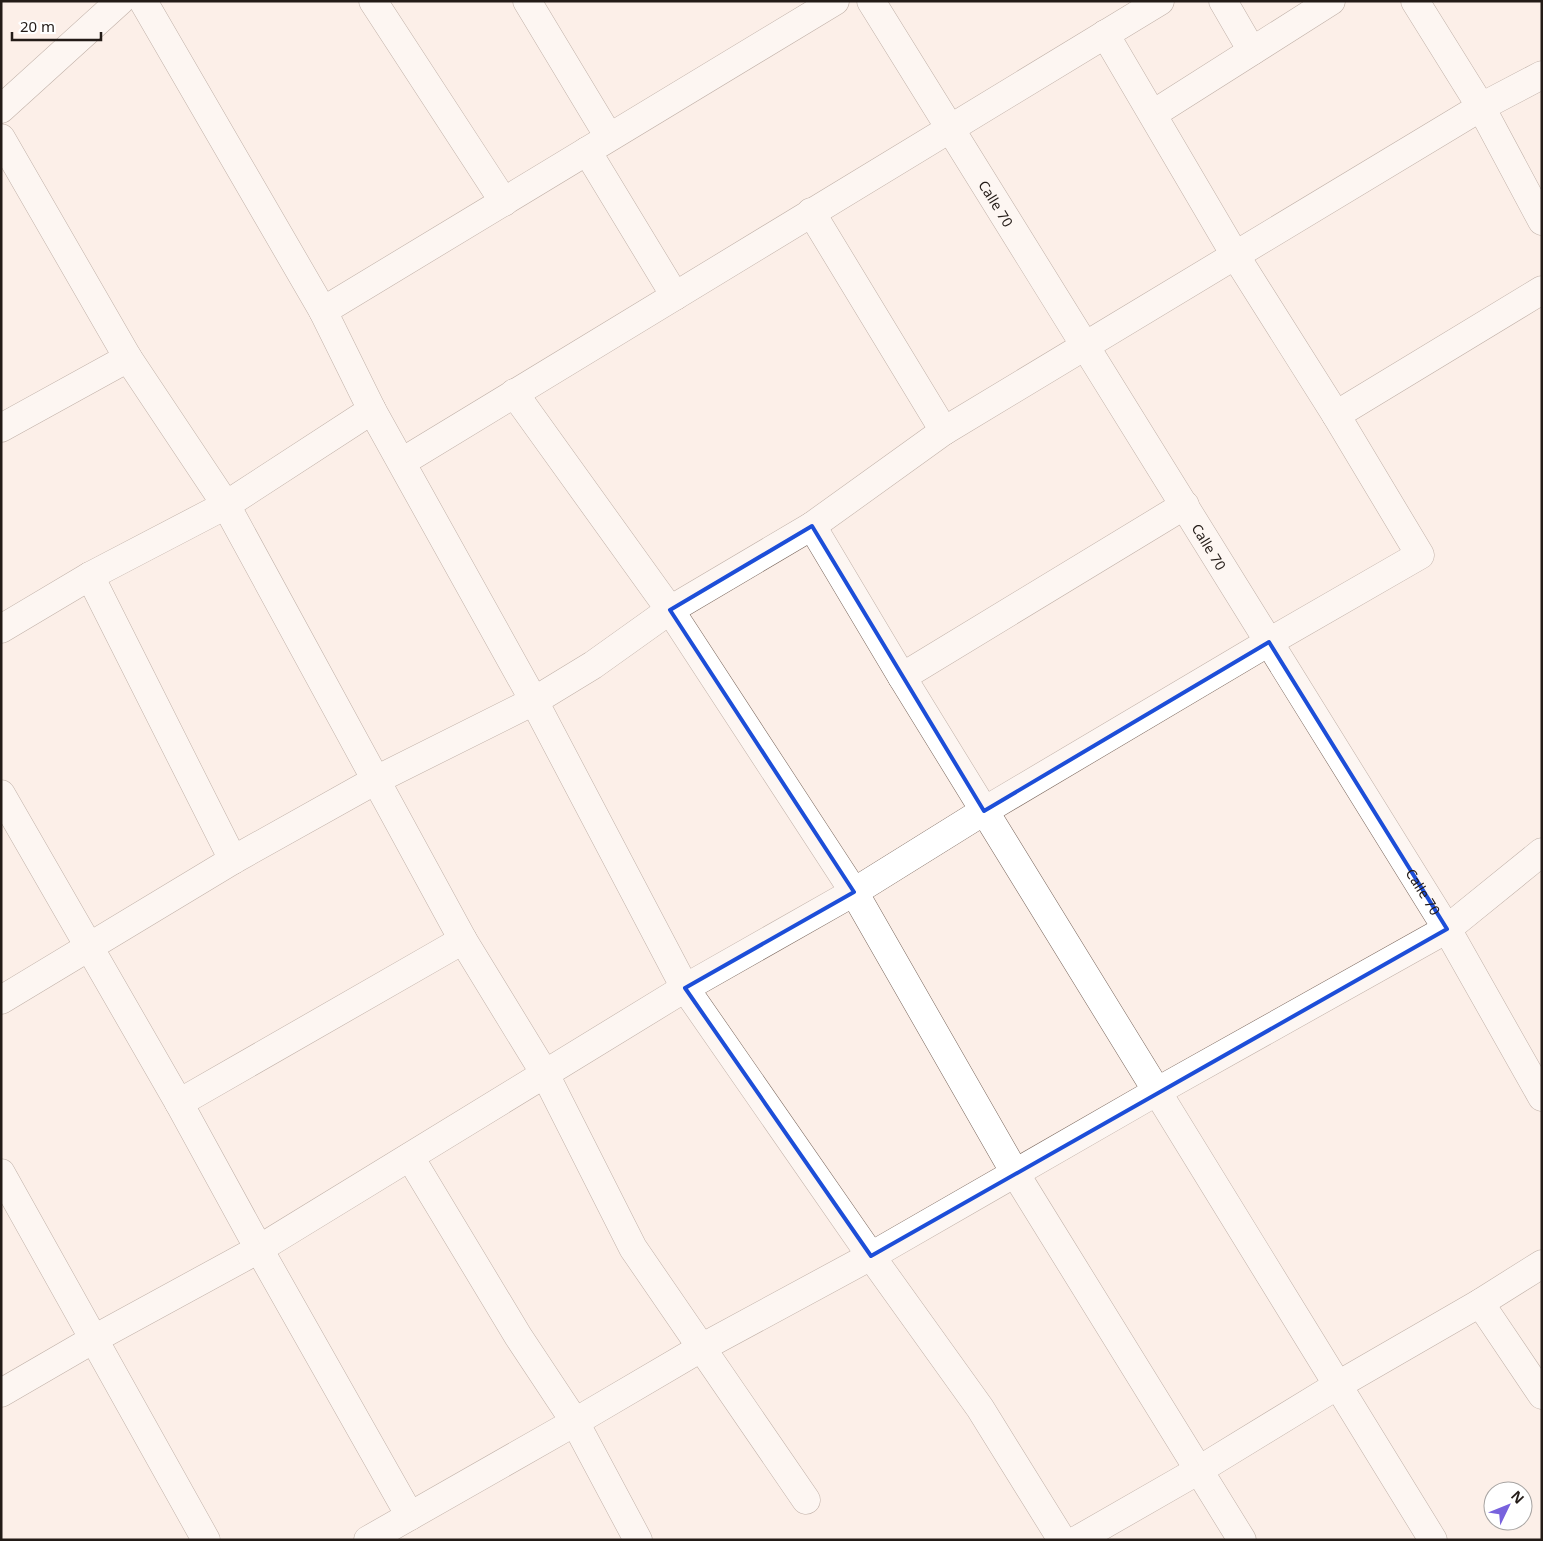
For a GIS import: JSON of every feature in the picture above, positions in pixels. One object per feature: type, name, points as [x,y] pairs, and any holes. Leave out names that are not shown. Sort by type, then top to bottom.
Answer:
[{"type":"street","points":[[1,110],[120,1]]},
{"type":"street","points":[[143,1],[323,312],[372,410],[534,701],[685,988],[870,1256],[980,1408],[1062,1540]]},
{"type":"street","points":[[373,1],[504,202]]},
{"type":"street","points":[[527,1],[675,296]]},
{"type":"street","points":[[323,312],[835,1]]},
{"type":"street","name":"Calle 70","points":[[871,1],[1447,929],[1542,1096]]},
{"type":"street","points":[[402,462],[1160,1]]},
{"type":"street","points":[[1223,1],[1252,51]]},
{"type":"street","points":[[1152,114],[1331,1]]},
{"type":"street","points":[[1416,1],[1481,107],[1542,221]]},
{"type":"street","points":[[1,1394],[94,1339],[259,1249],[685,988],[854,892],[984,811],[1420,555],[1336,415],[1236,255],[1105,34]]},
{"type":"street","points":[[1,1000],[233,860],[376,780],[534,701],[593,664],[670,610],[812,526],[944,431],[1481,107],[1542,75]]},
{"type":"street","points":[[1,138],[128,358],[226,505],[463,940],[545,1074],[633,1248],[806,1500]]},
{"type":"street","points":[[811,212],[944,431]]},
{"type":"street","points":[[1336,415],[1542,290]]},
{"type":"street","points":[[1,428],[128,358]]},
{"type":"street","points":[[514,393],[670,610],[854,892],[1015,1173],[1242,1540]]},
{"type":"street","points":[[1,629],[90,576],[226,505],[372,410]]},
{"type":"street","points":[[902,677],[1185,505]]},
{"type":"street","points":[[812,526],[902,677],[1156,1092],[1433,1540]]},
{"type":"street","points":[[90,576],[233,860]]},
{"type":"street","points":[[1,794],[179,1103],[410,1516]]},
{"type":"street","points":[[368,1540],[576,1422],[701,1348],[870,1256],[1156,1092],[1447,929],[1542,852]]},
{"type":"street","points":[[179,1103],[463,940]]},
{"type":"street","points":[[410,1157],[518,1336],[576,1422],[638,1540]]},
{"type":"street","points":[[1,1173],[206,1540]]},
{"type":"street","points":[[1077,1540],[1199,1470],[1338,1385],[1480,1303],[1542,1264]]},
{"type":"street","points":[[1480,1303],[1542,1395]]},
{"type":"highlighted area","points":[[812,526],[984,811],[1269,642],[1447,929],[871,1256],[685,988],[854,892],[670,610]]}]
